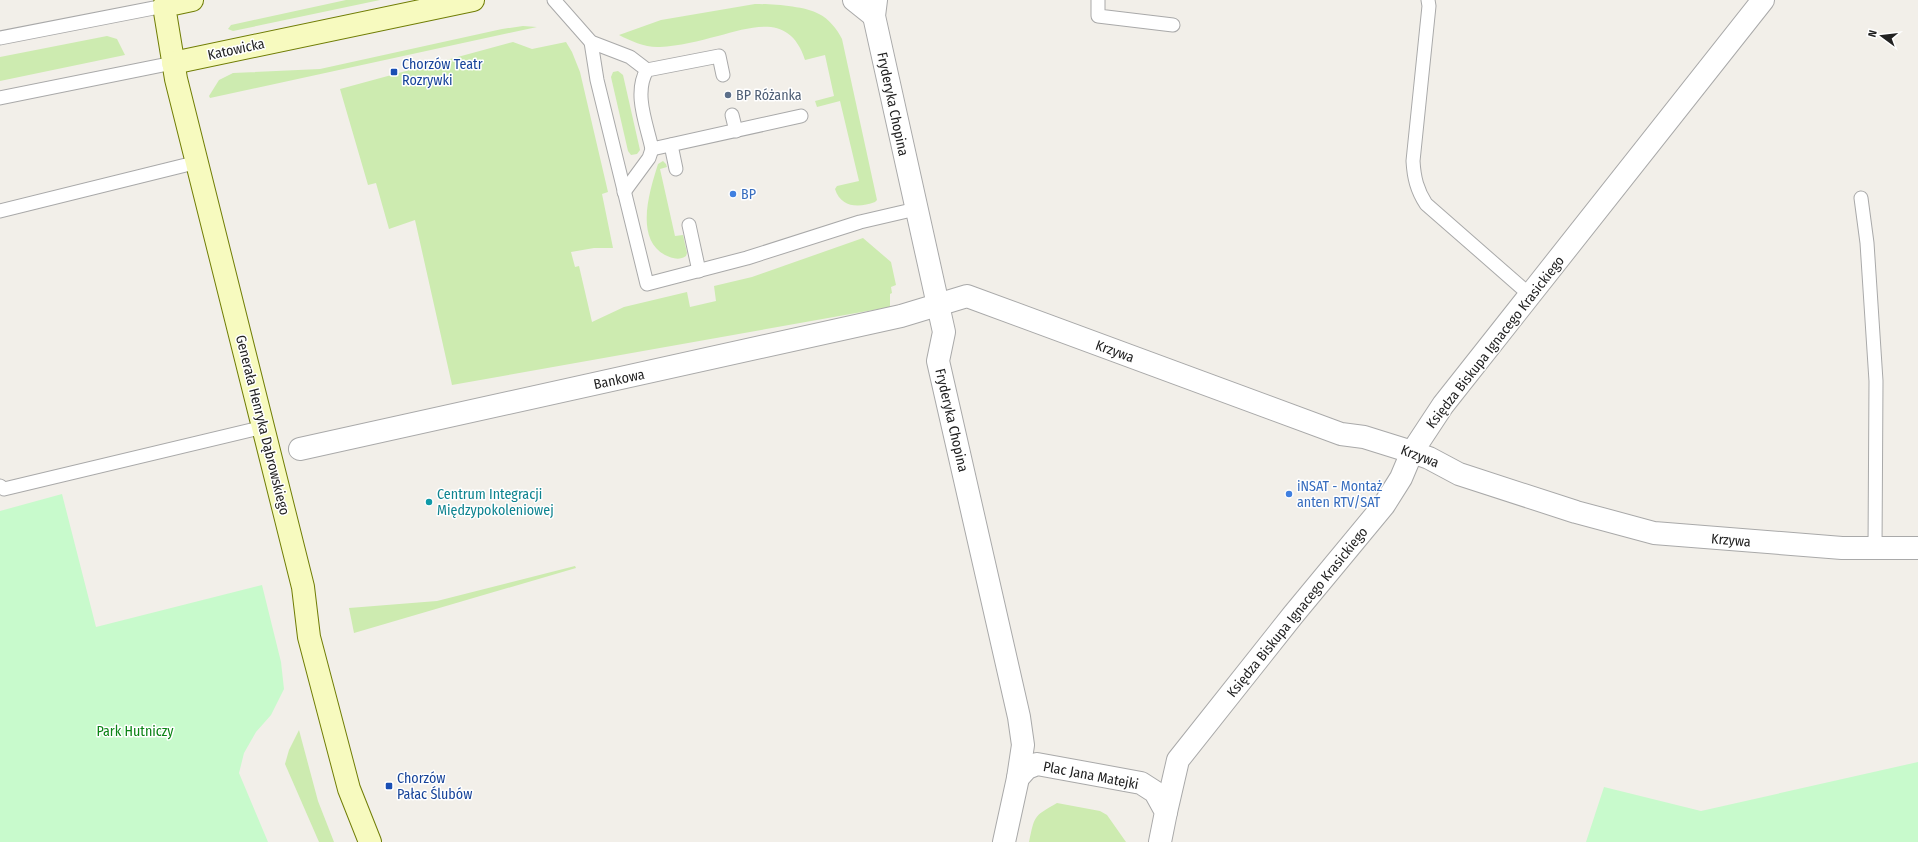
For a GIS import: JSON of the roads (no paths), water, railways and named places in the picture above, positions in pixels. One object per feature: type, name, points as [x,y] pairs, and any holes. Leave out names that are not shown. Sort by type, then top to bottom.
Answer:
[{"type":"street","points":[[164,3],[192,0]]},
{"type":"street","name":"Katowicka","points":[[174,63],[473,0]]},
{"type":"street","points":[[854,0],[875,8]]},
{"type":"street","name":"Księdza Biskupa Ignacego Krasickiego","points":[[1166,812],[1178,760],[1293,615],[1384,505],[1401,478],[1412,452],[1443,405],[1763,0]]},
{"type":"street","name":"Generała Henryka Dąbrowskiego","points":[[164,3],[174,63],[303,587],[310,644],[349,789],[370,842]]},
{"type":"street","name":"Fryderyka Chopina","points":[[875,8],[916,209],[944,332],[938,361],[1019,717],[1023,745],[1018,778]]},
{"type":"street","name":"Krzywa","points":[[938,304],[967,296],[1341,434],[1364,437],[1412,452],[1429,458],[1460,474],[1576,512],[1654,533],[1834,548],[1918,548]]},
{"type":"street","name":"Bankowa","points":[[300,449],[901,316],[938,304]]},
{"type":"street","name":"Plac Jana Matejki","points":[[1018,778],[1027,768],[1037,764],[1141,783],[1155,792],[1166,812]]},
{"type":"street","points":[[1004,842],[1018,778]]},
{"type":"street","points":[[1160,842],[1166,812]]},
{"type":"lane","points":[[554,0],[591,42],[630,57],[647,70],[719,56],[723,75]]},
{"type":"lane","points":[[1098,0],[1098,16],[1173,25]]},
{"type":"lane","points":[[1428,0],[1429,6],[1413,161],[1414,177],[1419,192],[1426,204],[1530,295]]},
{"type":"lane","points":[[0,38],[164,3]]},
{"type":"lane","points":[[591,42],[597,80],[647,284],[748,258],[860,222],[916,209]]},
{"type":"lane","name":"Katowicka","points":[[0,98],[174,63]]},
{"type":"lane","points":[[624,192],[649,158],[652,149],[640,94],[643,77],[647,70]]},
{"type":"lane","points":[[732,115],[736,131]]},
{"type":"lane","points":[[652,149],[801,116]]},
{"type":"lane","points":[[671,145],[676,168]]},
{"type":"lane","points":[[0,211],[198,162]]},
{"type":"lane","points":[[1860,198],[1867,243],[1876,382],[1875,549]]},
{"type":"lane","points":[[689,225],[699,271]]},
{"type":"lane","points":[[0,486],[4,489],[264,427]]},
{"type":"place","name":"Chorzów Teatr Rozrywki","points":[[394,72]]},
{"type":"place","name":"BP Różanka","points":[[728,95]]},
{"type":"place","name":"BP","points":[[733,194]]},
{"type":"place","name":"iNSAT - Montaż anten RTV/SAT","points":[[1289,494]]},
{"type":"place","name":"Centrum Integracji Międzypokoleniowej","points":[[429,502]]},
{"type":"place","name":"Chorzów Pałac Ślubów","points":[[389,786]]},
{"type":"park label","name":"Park Hutniczy","points":[[135,731]]}]
